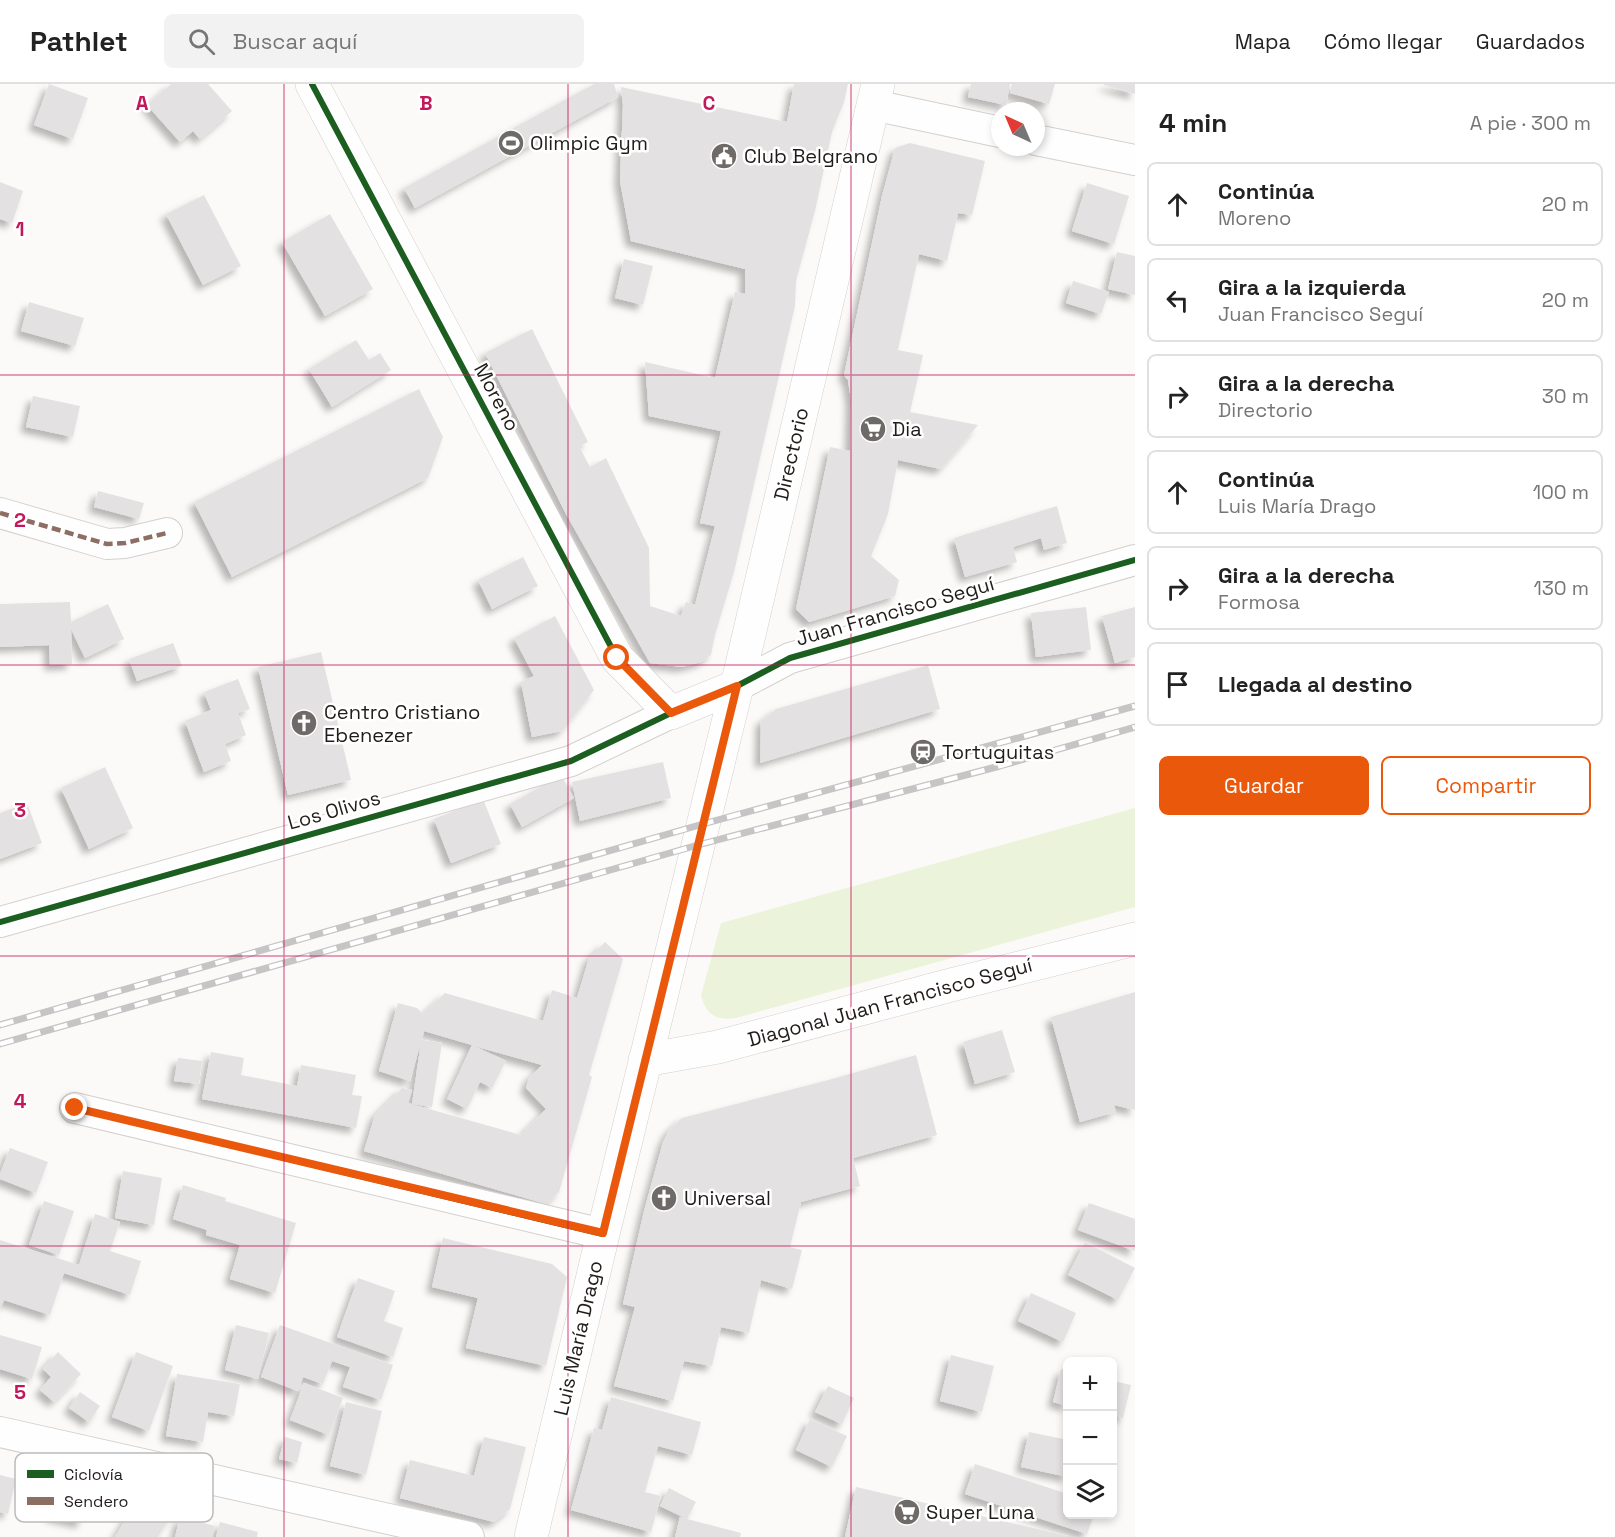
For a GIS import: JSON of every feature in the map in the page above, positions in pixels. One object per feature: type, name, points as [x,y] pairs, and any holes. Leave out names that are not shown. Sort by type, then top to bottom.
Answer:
[{"type":"main road","name":"Moreno","points":[[312,84],[617,658],[671,713]]},
{"type":"main road","name":"Directorio","points":[[703,824],[876,95]]},
{"type":"main road","name":"Juan Francisco Seguí","points":[[671,713],[737,686]]},
{"type":"main road","name":"Luis María Drago","points":[[531,1537],[703,824]]},
{"type":"main road","name":"Diagonal Juan Francisco Seguí","points":[[645,1060],[718,1047],[1135,939]]},
{"type":"street","points":[[876,95],[991,129]]},
{"type":"street","points":[[1045,142],[1135,160]]},
{"type":"street","points":[[0,513],[107,544],[124,543],[167,533]]},
{"type":"street","name":"Juan Francisco Seguí","points":[[737,686],[790,658],[1135,560]]},
{"type":"street","name":"Los Olivos","points":[[0,921],[571,761],[671,713]]},
{"type":"street","points":[[75,1108],[603,1233]]},
{"type":"street","points":[[0,1432],[94,1453]]},
{"type":"street","points":[[213,1480],[469,1537]]},
{"type":"green space","points":[[1135,808],[1135,907],[736,1018],[717,1017],[705,1007],[701,995],[721,923]]},
{"type":"building","points":[[49,84],[88,98],[73,139],[34,125]]},
{"type":"building","points":[[171,84],[208,84],[232,111],[200,139],[193,131],[180,142],[147,105]]},
{"type":"building","name":"Olimpic Gym","points":[[594,84],[614,84],[618,97],[415,208],[404,188]]},
{"type":"building","points":[[794,84],[848,84],[844,102],[832,132],[815,211],[796,281],[795,306],[734,572],[711,655],[701,662],[682,667],[650,663],[565,512],[485,353],[532,329],[588,442],[579,446],[590,467],[606,458],[649,548],[650,606],[681,616],[686,602],[695,605],[715,526],[700,523],[721,431],[649,416],[645,362],[715,378],[735,292],[745,294],[745,269],[631,241],[620,181],[623,105],[621,87],[787,122]]},
{"type":"building","points":[[971,84],[1010,84],[1007,102],[992,102],[968,97]]},
{"type":"building","points":[[1012,84],[1055,84],[1049,104],[1010,93]]},
{"type":"building","points":[[1135,84],[1135,94],[1104,85]]},
{"type":"building","points":[[910,143],[985,161],[972,215],[958,213],[947,261],[919,254],[898,350],[923,355],[910,412],[978,425],[941,469],[898,460],[888,514],[871,556],[899,580],[895,596],[809,622],[796,609],[830,447],[850,451],[851,400],[848,380],[844,375],[882,196],[895,148]]},
{"type":"building","points":[[0,182],[23,191],[12,223],[0,219]]},
{"type":"building","points":[[1087,183],[1129,196],[1114,244],[1072,231]]},
{"type":"building","points":[[204,195],[241,266],[203,285],[166,214]]},
{"type":"building","points":[[330,214],[373,289],[325,316],[282,242]]},
{"type":"building","points":[[1117,252],[1135,256],[1135,295],[1108,289]]},
{"type":"building","points":[[624,259],[653,266],[643,305],[615,298]]},
{"type":"building","points":[[1073,281],[1109,292],[1101,314],[1066,303]]},
{"type":"building","points":[[29,302],[84,318],[75,346],[21,331]]},
{"type":"building","points":[[356,340],[369,360],[380,353],[391,370],[332,407],[309,369]]},
{"type":"building","points":[[419,389],[443,437],[428,478],[232,577],[194,502]]},
{"type":"building","points":[[33,396],[80,406],[73,437],[26,427]]},
{"type":"building","points":[[98,491],[144,503],[139,519],[94,507]]},
{"type":"building","points":[[1057,506],[1067,543],[1044,550],[1041,538],[1013,547],[1017,562],[965,577],[954,538]]},
{"type":"building","points":[[523,557],[538,586],[492,609],[478,580]]},
{"type":"building","points":[[70,602],[71,622],[108,604],[124,639],[85,658],[71,629],[72,664],[50,665],[49,645],[0,647],[0,604]]},
{"type":"building","points":[[1086,607],[1091,650],[1036,657],[1031,613]]},
{"type":"building","points":[[1135,607],[1135,657],[1115,663],[1102,616]]},
{"type":"building","points":[[555,616],[594,690],[562,731],[532,737],[521,682],[534,676],[514,638]]},
{"type":"building","points":[[173,643],[182,666],[137,681],[129,659]]},
{"type":"building","name":"Centro Cristiano Ebenezer","points":[[321,652],[351,780],[288,795],[258,667]]},
{"type":"building","points":[[928,665],[940,709],[760,763],[761,721],[776,709]]},
{"type":"building","points":[[238,679],[250,709],[238,713],[246,735],[225,744],[231,761],[204,772],[185,721],[211,710],[204,692]]},
{"type":"building","points":[[663,762],[671,798],[580,821],[572,782]]},
{"type":"building","points":[[105,767],[133,828],[89,849],[61,788]]},
{"type":"building","points":[[561,775],[574,798],[522,827],[510,804]]},
{"type":"building","points":[[483,799],[501,844],[451,863],[434,819]]},
{"type":"building","points":[[27,803],[42,843],[0,859],[0,813]]},
{"type":"building","points":[[605,942],[623,959],[589,1075],[592,1077],[559,1192],[546,1204],[364,1151],[375,1115],[402,1088],[412,1090],[408,1103],[521,1135],[546,1109],[526,1088],[529,1078],[542,1065],[474,1046],[506,1061],[492,1088],[480,1082],[467,1109],[447,1099],[472,1045],[424,1031],[422,1040],[442,1043],[432,1107],[412,1104],[421,1042],[410,1081],[379,1071],[398,1003],[417,1008],[423,1014],[445,993],[543,1021],[552,990],[577,998],[589,958]]},
{"type":"building","points":[[1135,992],[1135,1110],[1114,1105],[1116,1112],[1080,1122],[1051,1017]]},
{"type":"building","points":[[1002,1030],[1015,1072],[975,1084],[963,1042]]},
{"type":"building","points":[[211,1052],[244,1058],[241,1075],[297,1086],[301,1065],[356,1075],[352,1095],[362,1096],[356,1128],[202,1099]]},
{"type":"building","points":[[916,1055],[937,1135],[853,1158],[860,1186],[801,1202],[790,1247],[802,1250],[792,1289],[761,1280],[749,1333],[721,1327],[712,1366],[684,1361],[673,1401],[614,1386],[635,1307],[623,1304],[644,1211],[663,1142],[669,1130],[682,1118]]},
{"type":"building","points":[[178,1058],[202,1061],[199,1084],[174,1081]]},
{"type":"building","points":[[10,1148],[48,1162],[36,1193],[0,1179]]},
{"type":"building","points":[[123,1171],[162,1178],[154,1225],[115,1218]]},
{"type":"building","points":[[183,1185],[296,1223],[275,1293],[230,1279],[240,1245],[206,1235],[207,1230],[173,1219]]},
{"type":"building","points":[[44,1201],[74,1211],[59,1255],[29,1245]]},
{"type":"building","points":[[1089,1203],[1135,1219],[1135,1251],[1078,1230]]},
{"type":"building","points":[[95,1214],[120,1222],[110,1251],[141,1261],[130,1295],[64,1273],[50,1315],[4,1300],[0,1310],[0,1240],[79,1265]]},
{"type":"building","points":[[443,1238],[552,1264],[567,1277],[546,1366],[466,1348],[478,1298],[432,1287]]},
{"type":"building","points":[[1085,1242],[1135,1268],[1118,1300],[1068,1275]]},
{"type":"building","points":[[358,1278],[395,1291],[384,1321],[403,1328],[393,1357],[337,1337]]},
{"type":"building","points":[[1031,1293],[1076,1313],[1063,1342],[1018,1321]]},
{"type":"building","points":[[236,1325],[269,1333],[258,1379],[225,1370]]},
{"type":"building","points":[[280,1325],[393,1365],[381,1400],[343,1387],[350,1367],[332,1361],[323,1384],[303,1377],[298,1391],[261,1377]]},
{"type":"building","points":[[0,1335],[42,1347],[32,1379],[0,1369]]},
{"type":"building","points":[[58,1352],[81,1374],[54,1402],[40,1390],[51,1377],[43,1369]]},
{"type":"building","points":[[136,1352],[173,1366],[149,1431],[112,1417]]},
{"type":"building","points":[[951,1355],[994,1366],[982,1412],[940,1401]]},
{"type":"building","points":[[1061,1369],[1063,1370],[1063,1405],[1053,1402]]},
{"type":"building","points":[[177,1374],[240,1384],[234,1416],[208,1412],[203,1442],[166,1436]]},
{"type":"building","points":[[1117,1382],[1131,1385],[1123,1418],[1117,1417]]},
{"type":"building","points":[[304,1383],[343,1398],[329,1435],[290,1420]]},
{"type":"building","points":[[828,1386],[854,1398],[842,1424],[815,1412]]},
{"type":"building","points":[[80,1392],[100,1406],[89,1422],[69,1408]]},
{"type":"building","points":[[611,1397],[701,1422],[692,1455],[658,1446],[645,1492],[661,1496],[651,1532],[571,1510],[594,1428],[602,1430]]},
{"type":"building","points":[[346,1402],[382,1411],[366,1475],[330,1466]]},
{"type":"building","points":[[810,1419],[847,1436],[832,1467],[796,1450]]},
{"type":"building","points":[[1029,1432],[1063,1439],[1063,1476],[1021,1467]]},
{"type":"building","points":[[285,1437],[302,1442],[297,1463],[279,1459]]},
{"type":"building","points":[[484,1437],[526,1447],[510,1509],[494,1522],[400,1498],[410,1460],[474,1476]]},
{"type":"building","points":[[975,1464],[1063,1492],[1063,1519],[1093,1519],[1087,1534],[965,1494]]},
{"type":"building","points":[[0,1475],[15,1479],[15,1483],[8,1514],[0,1512]]},
{"type":"building","name":"Super Luna","points":[[856,1487],[1068,1536],[1068,1537],[845,1537]]},
{"type":"building","points":[[669,1488],[696,1502],[687,1519],[660,1506]]},
{"type":"building","points":[[680,1517],[741,1533],[740,1537],[675,1537]]},
{"type":"building","points":[[124,1522],[168,1522],[158,1537],[115,1537]]},
{"type":"building","points":[[179,1522],[199,1522],[215,1526],[212,1537],[175,1537]]},
{"type":"building","points":[[220,1522],[258,1532],[257,1537],[216,1537]]},
{"type":"railway","points":[[0,1025],[703,824],[1135,706]]},
{"type":"railway","points":[[0,1044],[698,845],[1000,766],[1135,727]]},
{"type":"marked path","points":[[0,513],[107,544],[125,543],[167,533]]},
{"type":"cycle path","points":[[312,84],[617,658],[671,713]]},
{"type":"cycle path","points":[[0,922],[571,761],[671,713],[737,686],[790,658],[1135,560]]},
{"type":"cycle path","points":[[75,1108],[603,1234]]},
{"type":"place","name":"Olimpic Gym","points":[[511,143]]},
{"type":"place","name":"Club Belgrano","points":[[724,156]]},
{"type":"place","name":"Dia","points":[[873,429]]},
{"type":"place","name":"Centro Cristiano Ebenezer","points":[[304,723]]},
{"type":"place","name":"Tortuguitas","points":[[923,752]]},
{"type":"place","name":"Universal","points":[[664,1198]]},
{"type":"place","name":"Super Luna","points":[[907,1512]]},
{"type":"route","points":[[75,1108],[603,1233],[737,686],[671,713],[617,658]]}]
